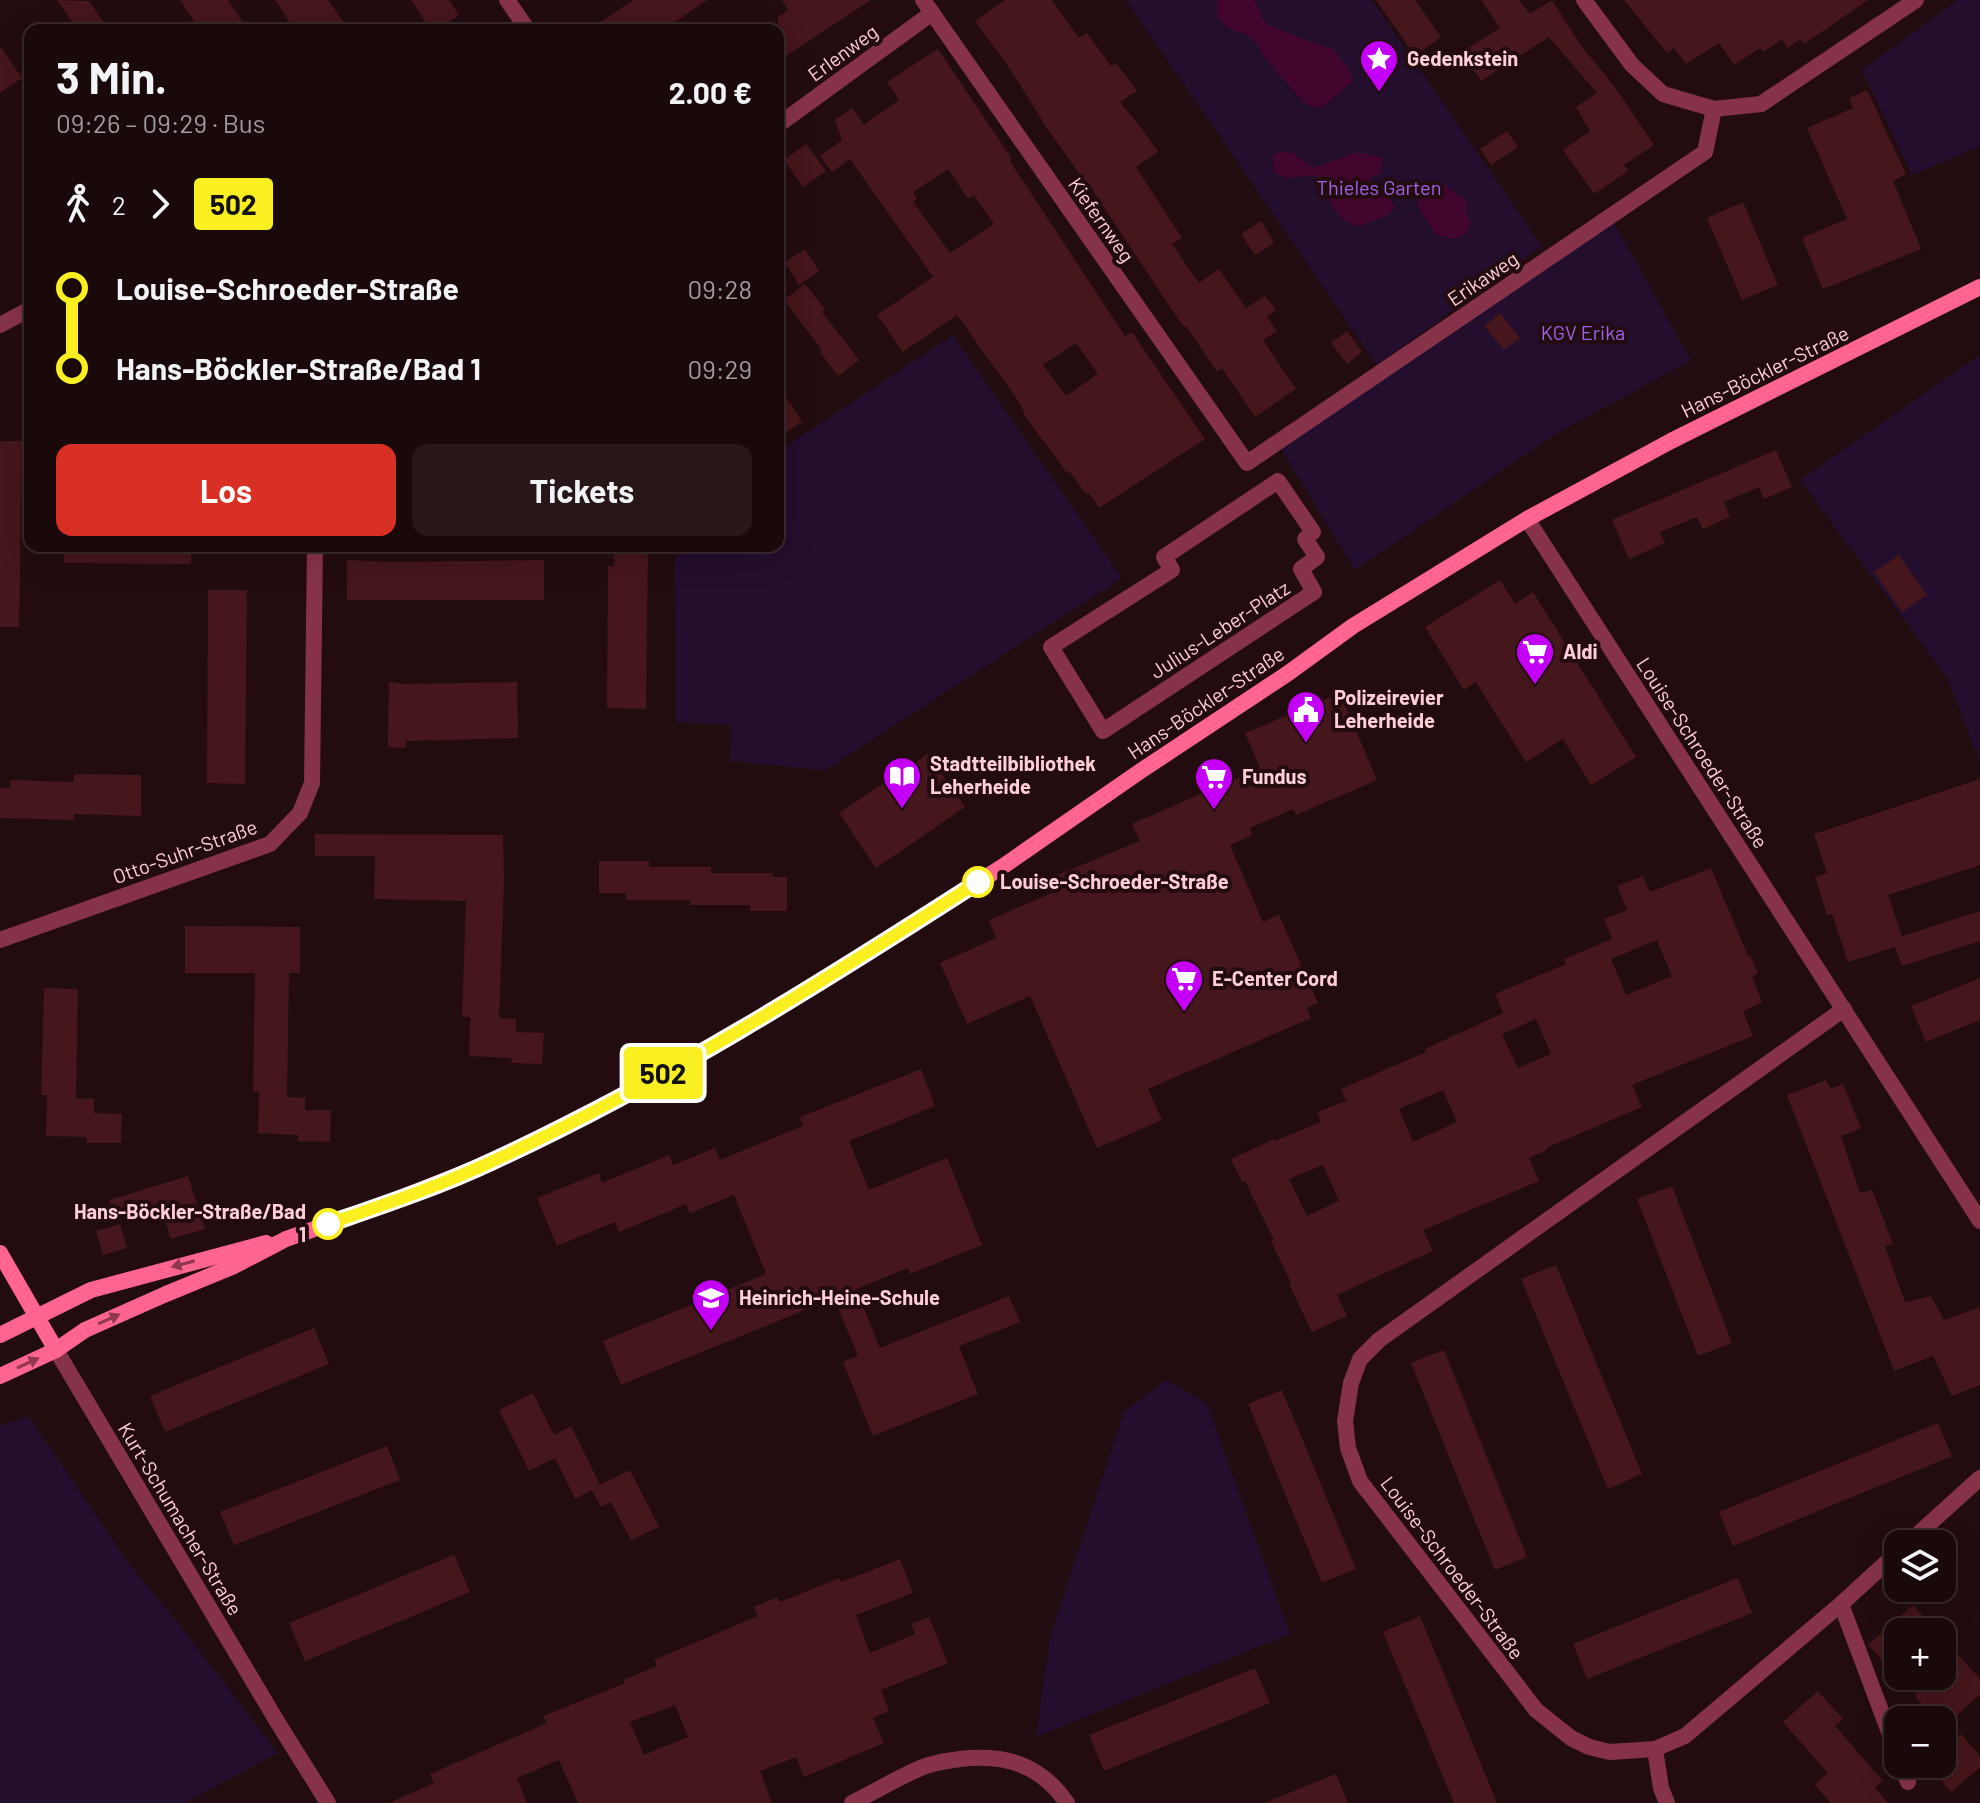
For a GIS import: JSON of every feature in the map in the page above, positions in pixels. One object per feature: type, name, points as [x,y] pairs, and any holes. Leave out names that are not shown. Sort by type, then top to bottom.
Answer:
[{"type":"street","points":[[507,0],[519,24]]},
{"type":"street","points":[[1584,0],[1632,65],[1663,94],[1714,109],[1761,104],[1916,0]]},
{"type":"street","name":"Erlenweg","points":[[784,120],[928,6]]},
{"type":"street","name":"Kiefernweg","points":[[928,6],[1247,463]]},
{"type":"street","name":"Erikaweg","points":[[1247,463],[1705,152],[1714,109]]},
{"type":"street","name":"Hans-Böckler-Straße","points":[[0,1376],[56,1350],[85,1330],[234,1266],[286,1239],[492,1162],[622,1096],[751,1024],[902,931],[1002,867],[1353,626],[1527,519],[1671,441],[1980,287]]},
{"type":"street","points":[[0,325],[24,312]]},
{"type":"street","name":"Julius-Leber-Platz","points":[[1278,481],[1313,532],[1305,539],[1317,557],[1301,569],[1314,592],[1103,731],[1065,669],[1051,647],[1172,570],[1164,557],[1278,481]]},
{"type":"street","name":"Louise-Schroeder-Straße","points":[[1527,519],[1980,1221]]},
{"type":"street","name":"Otto-Suhr-Straße","points":[[0,940],[270,844],[300,813],[312,783],[315,552]]},
{"type":"street","name":"Louise-Schroeder-Straße","points":[[1844,1009],[1379,1340],[1360,1359],[1351,1383],[1345,1421],[1348,1448],[1360,1481],[1536,1710],[1571,1738],[1589,1747],[1610,1752],[1655,1749],[1685,1736],[1884,1565]]},
{"type":"street","name":"Hans-Böckler-Straße","points":[[0,1335],[91,1290],[257,1244],[286,1239]]},
{"type":"street","name":"Kurt-Schumacher-Straße","points":[[0,1253],[328,1803]]},
{"type":"street","points":[[1922,1530],[1980,1478]]},
{"type":"street","points":[[1841,1604],[1884,1719]]},
{"type":"street","points":[[1655,1749],[1661,1788],[1667,1803]]},
{"type":"street","points":[[852,1803],[925,1766],[942,1761],[995,1758],[1012,1761],[1035,1771],[1057,1789],[1067,1803]]},
{"type":"street","points":[[1906,1778],[1908,1782]]},
{"type":"green space","name":"Thieles Garten","points":[[1126,0],[1372,0],[1542,246],[1377,365]]},
{"type":"green space","points":[[1958,0],[1980,0],[1980,146],[1912,175],[1862,70]]},
{"type":"green space","name":"KGV Erika","points":[[1613,221],[1691,360],[1551,437],[1355,570],[1281,449]]},
{"type":"green space","points":[[953,335],[1122,578],[825,770],[730,761],[731,725],[676,722],[675,552],[784,552],[784,448]]},
{"type":"green space","points":[[1980,355],[1980,762],[1947,677],[1800,480]]},
{"type":"green space","points":[[1166,1380],[1207,1404],[1290,1634],[1036,1737],[1050,1637],[1124,1412]]},
{"type":"green space","points":[[29,1416],[127,1561],[278,1753],[184,1803],[0,1803],[0,1426]]},
{"type":"shaded area","points":[[1217,0],[1254,0],[1266,24],[1332,48],[1348,68],[1353,81],[1322,108],[1307,105],[1248,35],[1230,29],[1217,17]]},
{"type":"shaded area","points":[[1278,152],[1293,153],[1313,168],[1358,152],[1383,158],[1380,174],[1370,177],[1371,191],[1386,192],[1395,207],[1387,216],[1356,227],[1342,218],[1331,205],[1327,188],[1314,175],[1288,178],[1274,171],[1273,156]]},
{"type":"shaded area","points":[[1444,184],[1467,202],[1465,211],[1471,222],[1466,233],[1455,239],[1436,235],[1417,204],[1429,190]]},
{"type":"building","points":[[57,0],[89,1],[105,24],[74,24]]},
{"type":"building","points":[[180,0],[228,0],[244,24],[196,24]]},
{"type":"building","points":[[275,0],[328,0],[345,24],[291,24]]},
{"type":"building","points":[[411,0],[449,0],[459,15],[445,24],[427,24]]},
{"type":"building","points":[[633,0],[707,0],[672,24],[598,24]]},
{"type":"building","points":[[782,0],[871,0],[784,57],[784,24],[778,24],[778,17],[788,10]]},
{"type":"building","points":[[1005,0],[1052,0],[1079,38],[1087,33],[1111,66],[1116,63],[1137,91],[1120,102],[1158,152],[1136,167],[1182,238],[1172,244],[1199,283],[1219,269],[1246,308],[1265,296],[1276,310],[1267,317],[1277,331],[1263,340],[1296,389],[1255,417],[1222,368],[1217,372],[1174,313],[975,21]]},
{"type":"building","points":[[1376,0],[1415,0],[1441,37],[1415,56]]},
{"type":"building","points":[[1481,0],[1519,0],[1530,14],[1552,0],[1580,44],[1615,87],[1654,145],[1624,165],[1628,171],[1594,194],[1563,150],[1590,131],[1576,107],[1597,93],[1549,37],[1481,81],[1462,52],[1500,28]]},
{"type":"building","points":[[1624,0],[1868,0],[1804,44],[1801,39],[1788,48],[1782,39],[1763,52],[1760,48],[1734,65],[1719,43],[1686,64],[1674,48],[1667,53]]},
{"type":"building","points":[[0,46],[22,78],[0,93]]},
{"type":"building","points":[[938,49],[1125,336],[1132,332],[1205,439],[1099,508],[1069,471],[1067,473],[1024,415],[1022,406],[957,315],[903,352],[877,315],[933,277],[850,159],[832,172],[820,156],[842,140],[835,120],[852,108],[864,125],[899,100],[887,82]],"holes":[[[948,169],[968,199],[974,195],[994,224],[950,253],[913,202],[917,199],[913,192]],[[1076,343],[1098,374],[1066,396],[1043,365]]]},
{"type":"building","points":[[1867,90],[1906,174],[1893,181],[1921,249],[1823,289],[1802,238],[1847,219],[1807,128],[1853,108],[1849,98]]},
{"type":"building","points":[[1507,131],[1518,147],[1491,165],[1480,149]]},
{"type":"building","points":[[806,144],[826,171],[803,187],[784,160]]},
{"type":"building","points":[[1743,202],[1778,285],[1742,300],[1707,218]]},
{"type":"building","points":[[1261,221],[1274,243],[1255,255],[1241,234]]},
{"type":"building","points":[[805,249],[819,271],[799,285],[785,262]]},
{"type":"building","points":[[805,284],[859,360],[838,376],[784,300]]},
{"type":"building","points":[[1500,313],[1520,338],[1504,350],[1484,326]]},
{"type":"building","points":[[1347,331],[1362,352],[1347,364],[1331,343]]},
{"type":"building","points":[[784,394],[802,422],[784,433]]},
{"type":"building","points":[[0,441],[22,441],[19,627],[0,627]]},
{"type":"building","points":[[1776,450],[1792,487],[1764,499],[1759,487],[1724,502],[1730,517],[1703,529],[1697,517],[1660,532],[1665,543],[1629,559],[1612,520]]},
{"type":"building","points":[[64,552],[191,552],[191,564],[64,563]]},
{"type":"building","points":[[614,552],[648,552],[646,709],[607,708],[608,566],[614,566]]},
{"type":"building","points":[[1899,555],[1927,595],[1902,612],[1874,572]]},
{"type":"building","points":[[347,560],[544,560],[544,600],[347,600]]},
{"type":"building","name":"Aldi","points":[[1500,580],[1515,604],[1533,592],[1636,757],[1591,785],[1563,739],[1526,762],[1476,682],[1464,690],[1425,627]]},
{"type":"building","points":[[208,590],[247,590],[245,784],[207,783]]},
{"type":"building","points":[[389,682],[517,682],[518,738],[406,741],[406,748],[388,747]]},
{"type":"building","points":[[1340,693],[1377,780],[1296,815],[1293,809],[1250,828],[1252,835],[1230,845],[1263,922],[1279,915],[1318,1003],[1307,1008],[1311,1018],[1148,1089],[1162,1120],[1097,1148],[1030,996],[967,1024],[940,963],[996,938],[989,920],[1061,889],[1055,876],[1140,841],[1132,824],[1260,768],[1245,733]]},
{"type":"building","name":"Stadtteilbibliothek Leherheide","points":[[928,754],[965,807],[876,868],[839,813]]},
{"type":"building","points":[[74,774],[141,775],[141,816],[74,814],[74,820],[0,818],[0,788],[10,788],[10,780],[74,782]]},
{"type":"building","points":[[1980,779],[1980,865],[1888,895],[1902,936],[1980,911],[1980,941],[1902,966],[1895,947],[1848,962],[1832,914],[1827,915],[1815,877],[1827,873],[1814,834]]},
{"type":"building","points":[[315,834],[503,835],[499,1018],[516,1019],[516,1032],[544,1033],[542,1064],[511,1063],[512,1058],[469,1056],[470,1017],[462,1017],[466,901],[374,899],[375,856],[315,856]]},
{"type":"building","points":[[599,861],[649,861],[649,867],[711,867],[711,873],[773,873],[773,877],[787,877],[787,911],[750,911],[750,905],[690,905],[690,900],[626,900],[626,893],[599,893]]},
{"type":"building","points":[[1711,868],[1758,973],[1752,976],[1762,1002],[1743,1011],[1753,1036],[1632,1085],[1642,1107],[1529,1158],[1539,1181],[1423,1230],[1433,1251],[1337,1295],[1347,1316],[1312,1332],[1271,1241],[1274,1240],[1231,1159],[1321,1122],[1317,1112],[1346,1101],[1341,1089],[1426,1052],[1425,1049],[1503,1013],[1495,994],[1566,964],[1564,959],[1612,939],[1604,919],[1627,910],[1617,886],[1643,876],[1650,892]],"holes":[[[1657,940],[1672,976],[1626,995],[1611,959]],[[1536,1019],[1551,1054],[1518,1068],[1502,1034]],[[1443,1090],[1457,1122],[1413,1142],[1399,1109]],[[1323,1165],[1339,1201],[1307,1216],[1289,1179]]]},
{"type":"building","points":[[185,926],[300,927],[300,973],[289,973],[287,1097],[305,1098],[305,1110],[331,1110],[330,1142],[298,1141],[298,1135],[258,1133],[259,1092],[253,1091],[255,973],[185,973]]},
{"type":"building","points":[[1980,978],[1980,1020],[1926,1042],[1911,1006]]},
{"type":"building","points":[[44,988],[78,989],[76,1098],[94,1099],[94,1113],[122,1114],[121,1143],[87,1143],[87,1137],[46,1136],[47,1095],[41,1095]]},
{"type":"building","points":[[921,1069],[935,1106],[849,1141],[869,1190],[947,1158],[982,1245],[910,1274],[908,1268],[856,1289],[880,1348],[1009,1296],[1020,1322],[959,1346],[978,1394],[873,1436],[843,1362],[858,1356],[834,1298],[621,1385],[603,1341],[766,1274],[734,1195],[690,1213],[686,1204],[619,1232],[615,1222],[557,1246],[537,1198],[599,1173],[602,1183],[669,1155],[673,1165],[715,1148],[720,1160],[803,1126],[800,1117]]},
{"type":"building","points":[[1826,1080],[1831,1089],[1843,1084],[1861,1128],[1841,1136],[1860,1193],[1872,1190],[1893,1244],[1885,1246],[1905,1302],[1931,1296],[1944,1320],[1980,1307],[1980,1385],[1952,1396],[1933,1356],[1894,1371],[1787,1095]]},
{"type":"building","points":[[188,1176],[205,1229],[171,1239],[160,1204],[115,1219],[109,1200]]},
{"type":"building","points":[[1672,1186],[1732,1343],[1698,1356],[1637,1199]]},
{"type":"building","points":[[120,1224],[127,1248],[103,1255],[96,1231]]},
{"type":"building","points":[[1556,1265],[1642,1474],[1608,1489],[1521,1279]]},
{"type":"building","points":[[314,1328],[329,1364],[165,1432],[150,1396]]},
{"type":"building","points":[[1444,1350],[1527,1557],[1495,1570],[1411,1363]]},
{"type":"building","points":[[1282,1390],[1356,1569],[1322,1583],[1248,1404]]},
{"type":"building","points":[[533,1393],[554,1435],[571,1426],[600,1485],[630,1470],[659,1527],[631,1540],[611,1502],[601,1507],[592,1490],[575,1499],[555,1458],[529,1471],[499,1410]]},
{"type":"building","points":[[1938,1423],[1952,1456],[1733,1546],[1719,1512]]},
{"type":"building","points":[[387,1446],[400,1480],[234,1545],[220,1512]]},
{"type":"building","points":[[454,1555],[470,1592],[305,1661],[289,1623]]},
{"type":"building","points":[[900,1559],[913,1593],[856,1615],[870,1653],[915,1634],[911,1624],[929,1617],[948,1663],[881,1690],[889,1711],[873,1718],[884,1743],[804,1777],[796,1757],[760,1771],[772,1803],[578,1803],[559,1760],[517,1778],[527,1803],[389,1803],[434,1783],[430,1774],[547,1723],[543,1716],[625,1683],[624,1680],[657,1666],[654,1660],[758,1616],[754,1607],[777,1597],[780,1602],[839,1578],[841,1582]],"holes":[[[675,1705],[688,1737],[644,1755],[630,1722]]]},
{"type":"building","points":[[1738,1578],[1752,1613],[1587,1679],[1573,1644]]},
{"type":"building","points":[[1913,1605],[1925,1618],[1898,1618]]},
{"type":"building","points":[[1420,1616],[1497,1803],[1454,1803],[1383,1632]]},
{"type":"building","points":[[1884,1631],[1884,1662],[1868,1645]]},
{"type":"building","points":[[1958,1655],[1980,1679],[1980,1694],[1956,1716],[1956,1706],[1924,1706],[1914,1695],[1920,1690],[1956,1690]]},
{"type":"building","points":[[1255,1668],[1270,1703],[1104,1771],[1089,1735]]},
{"type":"building","points":[[1818,1691],[1843,1719],[1835,1726],[1883,1781],[1875,1788],[1888,1803],[1831,1803],[1815,1785],[1828,1773],[1783,1722]]},
{"type":"building","points":[[1961,1734],[1980,1756],[1980,1767],[1951,1792],[1939,1778],[1956,1778],[1956,1738]]},
{"type":"building","points":[[1336,1774],[1348,1803],[1267,1803],[1267,1802]]},
{"type":"bus line","name":"502","points":[[328,1224],[492,1162],[622,1096],[751,1024],[978,882]]},
{"type":"place","name":"Gedenkstein","points":[[1379,93]]},
{"type":"place","name":"Aldi","points":[[1535,686]]},
{"type":"place","name":"Polizeirevier Leherheide","points":[[1306,744]]},
{"type":"place","name":"Stadtteilbibliothek Leherheide","points":[[902,810]]},
{"type":"place","name":"Fundus","points":[[1214,811]]},
{"type":"place","name":"Louise-Schroeder-Straße","points":[[978,882]]},
{"type":"place","name":"E-Center Cord","points":[[1184,1013]]},
{"type":"place","name":"Hans-Böckler-Straße/Bad 1","points":[[328,1224]]},
{"type":"place","name":"Heinrich-Heine-Schule","points":[[711,1332]]}]
